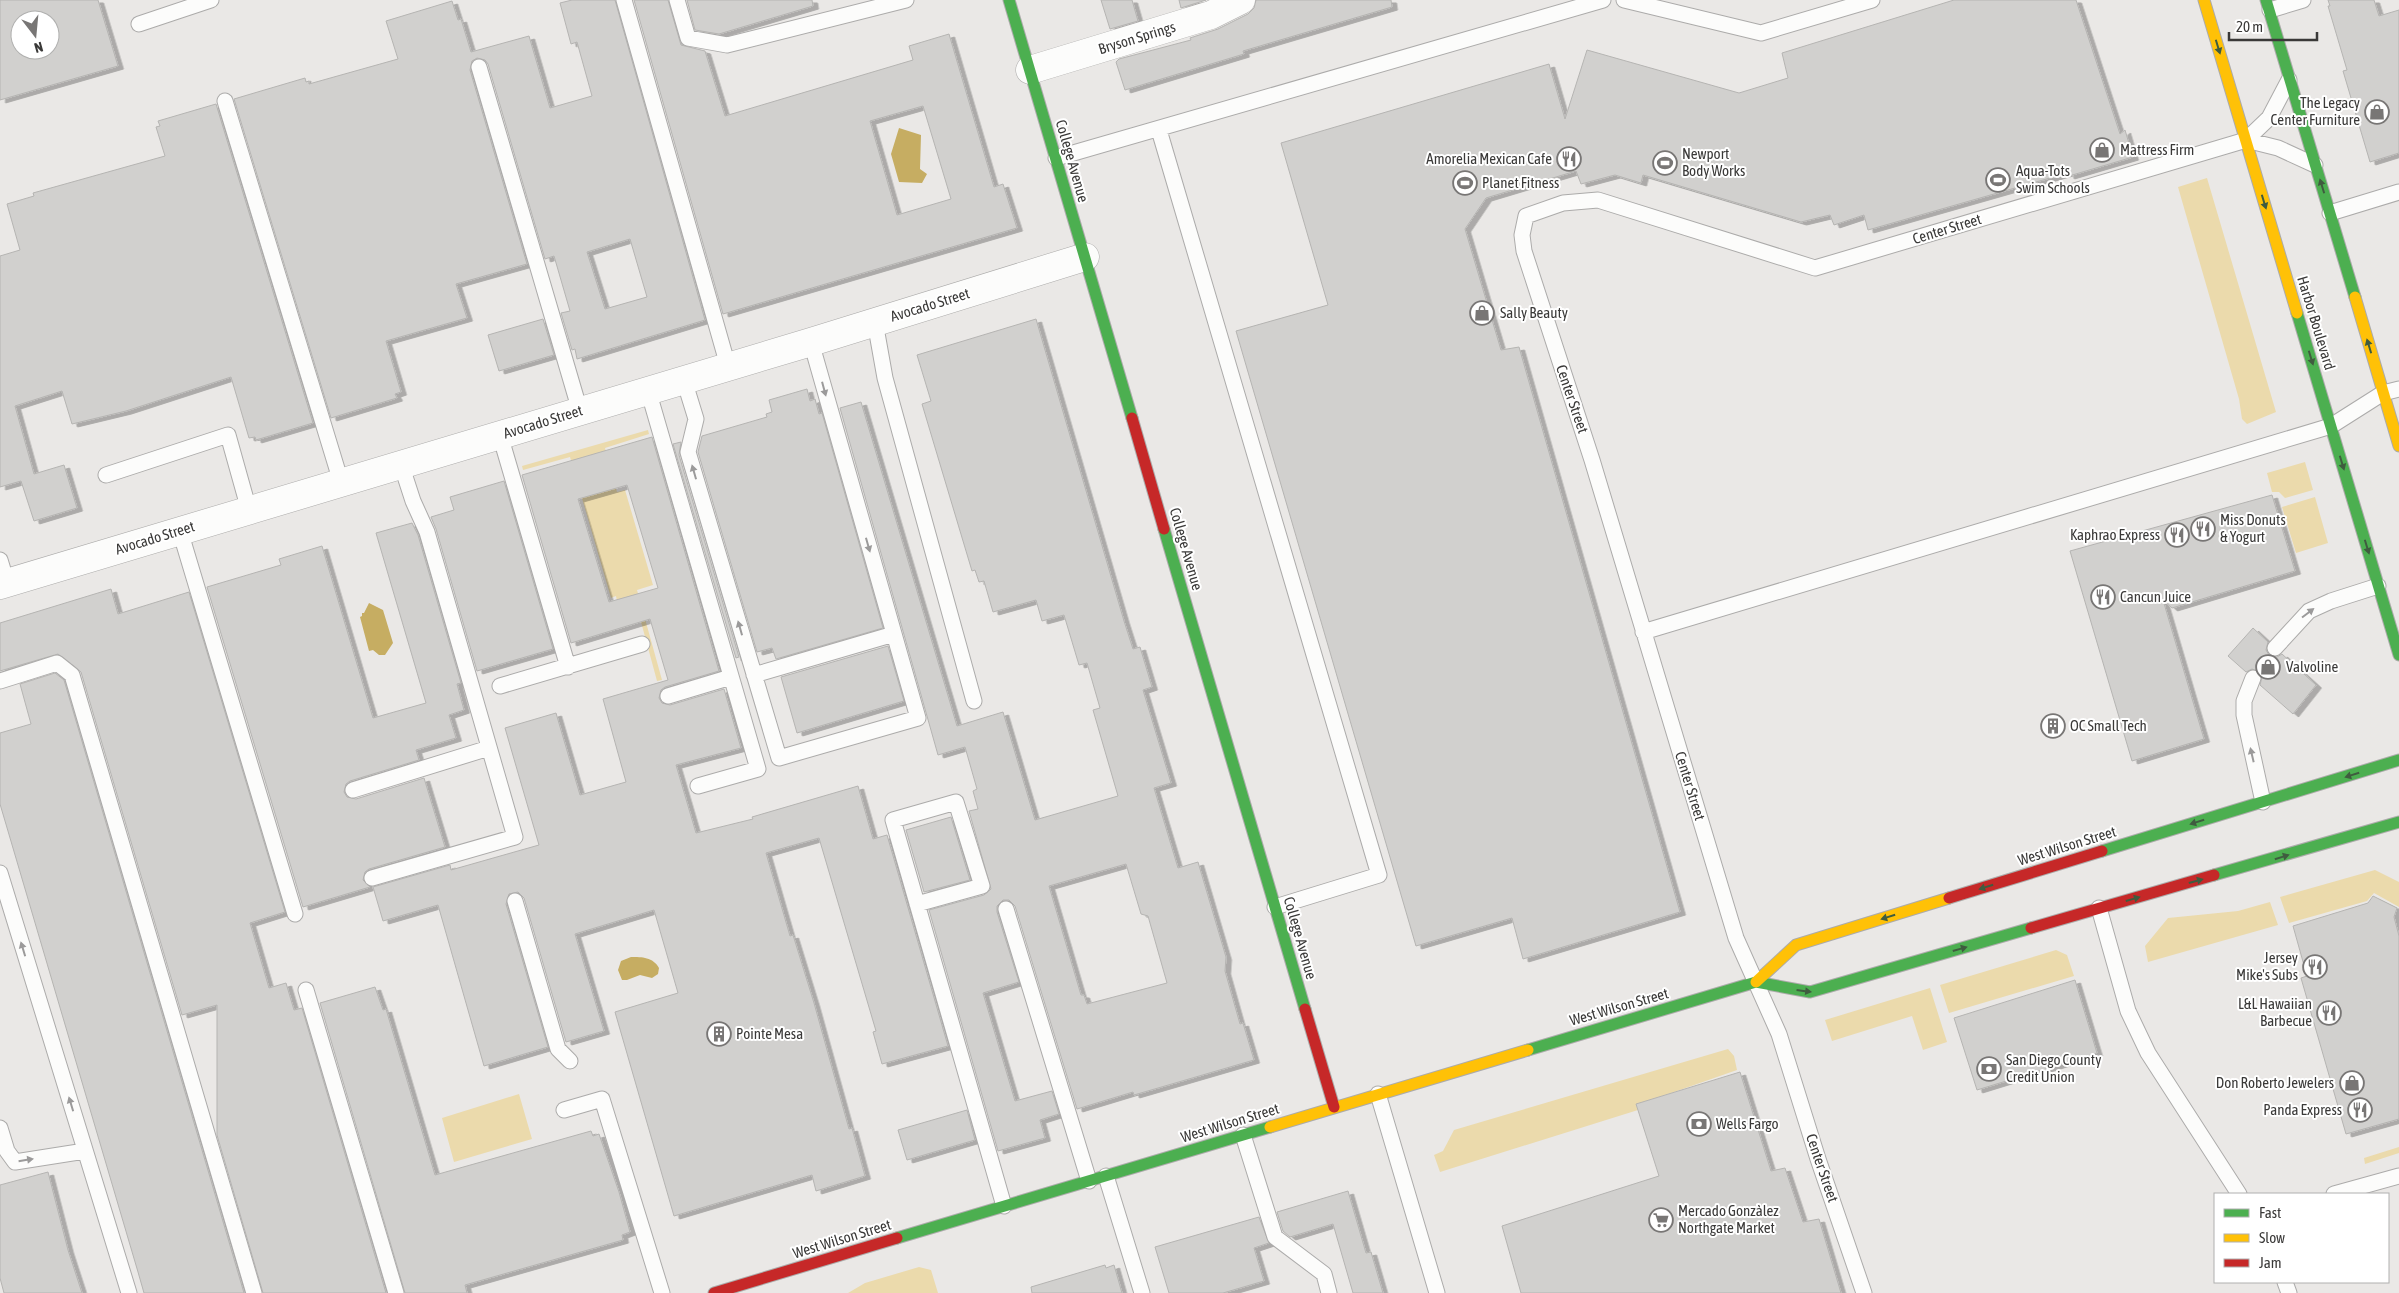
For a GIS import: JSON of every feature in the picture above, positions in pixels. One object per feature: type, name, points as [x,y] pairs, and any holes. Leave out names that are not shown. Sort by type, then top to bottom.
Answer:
[{"type":"street","name":"College Avenue","points":[[1009,0],[1334,1108]]},
{"type":"street","name":"Bryson Springs","points":[[1030,70],[1211,15],[1241,0]]},
{"type":"street","name":"Harbor Boulevard","points":[[2204,0],[2399,656]]},
{"type":"street","points":[[2268,5],[2399,446]]},
{"type":"street","name":"Avocado Street","points":[[2,576],[180,530],[249,510],[811,342],[1085,257]]},
{"type":"street","name":"West Wilson Street","points":[[714,1293],[1756,982],[1796,945],[2399,760]]},
{"type":"street","name":"West Wilson Street","points":[[1756,982],[1810,992],[2399,822]]},
{"type":"lane","points":[[140,24],[211,0]]},
{"type":"lane","points":[[624,0],[728,366]]},
{"type":"lane","points":[[677,0],[688,38],[727,45],[906,0]]},
{"type":"lane","points":[[1056,158],[1159,130],[1603,0]]},
{"type":"lane","points":[[1624,0],[1761,33],[1872,0]]},
{"type":"lane","points":[[2268,5],[2303,0]]},
{"type":"lane","points":[[478,67],[580,411]]},
{"type":"lane","points":[[2246,140],[2270,118],[2290,79]]},
{"type":"lane","points":[[225,101],[341,482]]},
{"type":"lane","points":[[1159,130],[1379,876],[1275,907]]},
{"type":"lane","points":[[2246,140],[2278,148],[2315,165]]},
{"type":"lane","name":"Center Street","points":[[1864,1293],[1818,1159],[1779,1034],[1736,938],[1592,460],[1524,251],[1522,234],[1526,216],[1563,203],[1598,200],[1815,268],[2246,140]]},
{"type":"lane","points":[[2330,213],[2399,192]]},
{"type":"lane","points":[[875,322],[885,378],[974,700]]},
{"type":"lane","points":[[684,380],[696,419],[688,452],[779,758],[918,718],[811,342]]},
{"type":"lane","points":[[1643,632],[2331,426],[2383,393],[2399,389]]},
{"type":"lane","points":[[648,390],[758,769],[698,786]]},
{"type":"lane","points":[[106,475],[228,435],[249,510]]},
{"type":"lane","points":[[500,435],[568,667]]},
{"type":"lane","points":[[372,878],[515,837],[427,532],[413,500],[401,464]]},
{"type":"lane","points":[[180,530],[295,914]]},
{"type":"lane","points":[[2275,648],[2309,611],[2331,601],[2378,586]]},
{"type":"lane","points":[[754,675],[894,634]]},
{"type":"lane","points":[[500,686],[642,644]]},
{"type":"lane","points":[[0,681],[57,663],[72,675],[254,1293]]},
{"type":"lane","points":[[668,696],[731,677]]},
{"type":"lane","points":[[2253,678],[2244,701],[2244,715],[2263,802]]},
{"type":"lane","points":[[353,790],[489,748]]},
{"type":"lane","points":[[917,904],[982,886],[956,802],[893,820],[917,904],[1004,1206]]},
{"type":"lane","points":[[0,873],[129,1293]]},
{"type":"lane","points":[[515,901],[558,1049],[570,1062]]},
{"type":"lane","points":[[2099,908],[2128,1011],[2148,1053],[2237,1193]]},
{"type":"lane","points":[[1006,909],[1089,1181]]},
{"type":"lane","points":[[306,990],[396,1293]]},
{"type":"lane","points":[[1378,1094],[1437,1293]]},
{"type":"lane","points":[[564,1110],[602,1099],[662,1293]]},
{"type":"lane","points":[[0,1128],[7,1151],[15,1162],[85,1151]]},
{"type":"lane","points":[[1243,1135],[1275,1238],[1324,1274],[1329,1293]]},
{"type":"lane","points":[[1106,1176],[1142,1293]]},
{"type":"lane","points":[[2338,1193],[2399,1176]]},
{"type":"shaded area","points":[[899,128],[921,135],[920,169],[927,174],[922,183],[899,182],[891,154]]},
{"type":"shaded area","points":[[2207,178],[2276,412],[2247,424],[2242,419],[2239,399],[2178,187]]},
{"type":"shaded area","points":[[648,430],[649,434],[605,448],[617,492],[625,490],[653,585],[637,590],[662,680],[657,681],[634,596],[617,601],[616,596],[611,598],[570,457],[523,470],[522,466]]},
{"type":"shaded area","points":[[2305,462],[2313,490],[2285,498],[2279,492],[2272,492],[2267,473]]},
{"type":"shaded area","points":[[2315,497],[2328,543],[2296,553],[2282,507]]},
{"type":"shaded area","points":[[369,603],[383,610],[393,643],[385,655],[379,655],[373,650],[369,651],[360,617]]},
{"type":"shaded area","points":[[2375,870],[2399,882],[2399,907],[2374,893],[2367,901],[2289,923],[2280,897]]},
{"type":"shaded area","points":[[2270,902],[2278,925],[2148,962],[2145,946],[2168,918],[2238,911]]},
{"type":"shaded area","points":[[2056,950],[2067,955],[2074,976],[1949,1013],[1940,985]]},
{"type":"shaded area","points":[[631,957],[643,958],[654,962],[659,968],[658,974],[652,978],[640,975],[622,980],[618,970],[621,961]]},
{"type":"shaded area","points":[[1930,988],[1947,1042],[1923,1050],[1912,1016],[1832,1041],[1825,1020]]},
{"type":"shaded area","points":[[1728,1049],[1734,1056],[1737,1070],[1637,1105],[1638,1110],[1440,1172],[1434,1155],[1443,1151],[1454,1130]]},
{"type":"shaded area","points":[[519,1094],[532,1139],[454,1162],[442,1118]]},
{"type":"shaded area","points":[[2399,1147],[2399,1153],[2365,1164],[2364,1158]]},
{"type":"shaded area","points":[[919,1267],[931,1270],[938,1293],[848,1293],[865,1283]]},
{"type":"building","points":[[0,0],[98,0],[118,66],[0,100]]},
{"type":"building","points":[[572,0],[615,0],[705,320],[577,359],[575,349],[572,350],[561,313],[570,311],[554,256],[545,259],[488,64],[485,60],[477,58],[472,61],[470,70],[527,264],[456,284],[467,318],[386,341],[401,392],[395,394],[397,398],[331,418],[234,99],[305,78],[306,82],[309,81],[309,84],[398,59],[386,21],[452,1],[458,20],[461,19],[471,52],[529,36],[550,108],[592,96],[577,42],[571,44],[560,3]],"holes":[[[630,239],[647,297],[605,309],[587,252]]]},
{"type":"building","points":[[634,0],[668,0],[681,45],[705,51],[725,116],[913,60],[909,46],[949,34],[994,187],[1003,184],[1017,228],[723,314]],"holes":[[[923,106],[951,199],[897,215],[870,121]]]},
{"type":"building","points":[[687,0],[812,0],[813,6],[719,34],[695,30]]},
{"type":"building","points":[[1101,0],[1132,0],[1138,21],[1110,29]]},
{"type":"building","points":[[1179,0],[1206,0],[1181,8]]},
{"type":"building","points":[[1256,0],[1391,0],[1392,7],[1243,51],[1244,54],[1125,90],[1116,62],[1119,59],[1191,40],[1190,38],[1218,29],[1248,14],[1254,8]]},
{"type":"building","points":[[1954,0],[2076,0],[2120,134],[2125,130],[2133,157],[2069,176],[2068,174],[2071,172],[1868,230],[1864,215],[1834,225],[1830,215],[1801,222],[1643,175],[1641,183],[1615,175],[1581,184],[1576,171],[1486,198],[1465,229],[1501,350],[1519,347],[1680,912],[1523,959],[1512,918],[1416,946],[1236,331],[1328,305],[1281,143],[1549,64],[1565,119],[1587,50],[1739,93],[1788,78],[1782,53]]},
{"type":"building","points":[[2328,0],[2374,0],[2379,16],[2399,10],[2399,153],[2370,162],[2343,71],[2347,70],[2328,6],[2330,6]]},
{"type":"building","points":[[216,104],[313,423],[256,440],[255,437],[249,438],[231,377],[126,411],[72,424],[62,391],[15,406],[34,474],[64,465],[77,508],[34,521],[21,481],[0,487],[0,256],[20,250],[7,204],[34,196],[33,193],[165,156],[156,127],[160,126],[158,121]]},
{"type":"building","points":[[543,319],[554,355],[499,371],[488,335]]},
{"type":"building","points":[[1036,319],[1124,621],[1133,649],[1140,647],[1152,687],[1143,690],[1171,783],[1154,788],[1178,868],[1198,862],[1226,957],[1225,971],[1240,1024],[1243,1023],[1254,1060],[1134,1095],[1133,1092],[1077,1109],[1015,906],[1009,900],[1003,900],[997,906],[997,912],[1019,982],[983,993],[1015,1101],[1052,1091],[1059,1114],[1040,1120],[1045,1138],[998,1151],[929,910],[984,895],[991,889],[969,811],[978,809],[973,791],[977,789],[965,747],[938,755],[840,408],[861,402],[957,726],[1003,712],[1035,820],[1118,796],[1093,710],[1100,708],[1087,663],[1079,665],[1064,615],[1042,621],[1036,600],[993,612],[984,581],[979,582],[975,570],[972,571],[922,404],[931,401],[917,355]],"holes":[[[1126,864],[1141,914],[1148,916],[1167,983],[1087,1004],[1084,995],[1081,995],[1049,886]]]},
{"type":"building","points":[[807,389],[810,401],[815,399],[819,414],[822,413],[883,628],[776,659],[772,648],[757,652],[698,452],[702,436],[767,417],[766,414],[772,412],[769,400]]},
{"type":"building","points":[[652,437],[719,671],[665,687],[661,690],[659,698],[662,703],[670,705],[724,689],[741,748],[676,765],[696,833],[753,819],[752,817],[858,786],[873,839],[887,835],[948,1046],[882,1064],[873,1032],[876,1031],[819,838],[766,853],[790,936],[793,935],[814,1003],[849,1129],[852,1128],[865,1176],[816,1191],[812,1175],[674,1216],[615,1012],[678,993],[654,910],[575,934],[604,1031],[566,1042],[524,898],[518,892],[509,894],[506,904],[548,1047],[484,1066],[438,905],[383,921],[373,887],[450,865],[451,870],[539,845],[505,728],[556,713],[580,795],[626,782],[603,699],[668,680],[650,619],[571,643],[522,475]],"holes":[[[627,485],[658,588],[609,602],[578,499]]]},
{"type":"building","points":[[681,442],[679,455],[739,657],[736,658],[673,444]]},
{"type":"building","points":[[504,481],[553,649],[477,671],[431,517],[454,510],[450,497]]},
{"type":"building","points":[[2272,495],[2295,571],[2172,608],[2163,600],[2204,739],[2132,761],[2070,551]]},
{"type":"building","points":[[412,523],[418,535],[461,683],[457,684],[464,710],[449,715],[456,738],[416,750],[419,760],[350,781],[346,784],[344,792],[347,797],[356,799],[424,778],[445,847],[369,869],[365,872],[363,880],[370,887],[303,907],[207,587],[281,565],[279,559],[322,546],[373,718],[426,703],[376,533]]},
{"type":"building","points":[[111,589],[118,614],[189,592],[285,912],[250,923],[269,988],[286,983],[294,1010],[302,1008],[386,1293],[263,1293],[217,1135],[217,1005],[182,1015],[81,672],[58,654],[0,671],[0,623]]},
{"type":"building","name":"Valvoline","points":[[2253,628],[2268,642],[2266,650],[2269,655],[2277,657],[2282,654],[2316,685],[2293,714],[2260,685],[2262,677],[2260,672],[2252,669],[2246,672],[2228,656]]},
{"type":"building","points":[[888,646],[904,701],[797,733],[781,677]]},
{"type":"building","points":[[55,673],[64,680],[244,1293],[144,1293],[0,804],[0,733],[31,724],[20,684]]},
{"type":"building","points":[[951,817],[970,880],[924,892],[906,830]]},
{"type":"building","points":[[2373,896],[2397,908],[2394,917],[2399,936],[2399,1119],[2346,1134],[2301,978],[2307,976],[2293,926],[2368,903]]},
{"type":"building","points":[[2075,980],[2097,1053],[1977,1090],[1954,1018]]},
{"type":"building","points":[[375,987],[383,1010],[386,1009],[435,1175],[591,1131],[593,1136],[599,1134],[619,1192],[630,1232],[622,1235],[623,1240],[465,1285],[467,1293],[405,1293],[320,1003]]},
{"type":"building","name":"Mercado Gonzàlez Northgate Market","points":[[1740,1072],[1771,1171],[1785,1168],[1803,1222],[1819,1219],[1841,1293],[1521,1293],[1502,1226],[1659,1176],[1636,1104]]},
{"type":"building","points":[[967,1110],[975,1140],[907,1160],[898,1130]]},
{"type":"building","points":[[48,1172],[68,1250],[82,1293],[4,1293],[0,1278],[0,1185]]},
{"type":"building","points":[[1348,1191],[1366,1253],[1371,1252],[1383,1293],[1353,1293],[1333,1224],[1290,1237],[1283,1231],[1277,1212]]},
{"type":"building","points":[[1259,1217],[1269,1243],[1254,1248],[1264,1281],[1223,1293],[1169,1293],[1155,1247]]},
{"type":"building","points":[[1105,1265],[1106,1268],[1114,1265],[1122,1293],[1032,1293],[1031,1287]]},
{"type":"traffic: fast","points":[[1009,0],[1132,418]]},
{"type":"traffic: fast","points":[[2266,0],[2355,297]]},
{"type":"traffic: fast","points":[[2297,313],[2399,655]]},
{"type":"traffic: fast","points":[[1164,529],[1305,1009]]},
{"type":"traffic: fast","points":[[2102,851],[2399,760]]},
{"type":"traffic: fast","points":[[2214,875],[2399,822]]},
{"type":"traffic: fast","points":[[1528,1050],[1756,982],[1810,992],[2031,928]]},
{"type":"traffic: fast","points":[[897,1238],[1270,1127]]},
{"type":"traffic: slow","points":[[2204,0],[2297,313]]},
{"type":"traffic: slow","points":[[2355,297],[2399,446]]},
{"type":"traffic: slow","points":[[1756,982],[1796,945],[1949,898]]},
{"type":"traffic: slow","points":[[1270,1127],[1528,1050]]},
{"type":"traffic: jam","points":[[1132,418],[1164,529]]},
{"type":"traffic: jam","points":[[1949,898],[2102,851]]},
{"type":"traffic: jam","points":[[2031,928],[2214,875]]},
{"type":"traffic: jam","points":[[1305,1009],[1334,1107]]},
{"type":"traffic: jam","points":[[714,1293],[897,1238]]},
{"type":"place","name":"The Legacy Center Furniture","points":[[2377,112]]},
{"type":"place","name":"Mattress Firm","points":[[2102,150]]},
{"type":"place","name":"Amorelia Mexican Cafe","points":[[1569,159]]},
{"type":"place","name":"Newport Body Works","points":[[1665,163]]},
{"type":"place","name":"Aqua-Tots Swim Schools","points":[[1998,180]]},
{"type":"place","name":"Planet Fitness","points":[[1465,183]]},
{"type":"place","name":"Sally Beauty","points":[[1482,313]]},
{"type":"place","name":"Miss Donuts & Yogurt","points":[[2203,529]]},
{"type":"place","name":"Kaphrao Express","points":[[2177,535]]},
{"type":"place","name":"Cancun Juice","points":[[2103,597]]},
{"type":"place","name":"Valvoline","points":[[2268,667]]},
{"type":"place","name":"OC Small Tech","points":[[2053,726]]},
{"type":"place","name":"Jersey Mike's Subs","points":[[2315,967]]},
{"type":"place","name":"L&L Hawaiian Barbecue","points":[[2329,1013]]},
{"type":"place","name":"Pointe Mesa","points":[[719,1034]]},
{"type":"place","name":"San Diego County Credit Union","points":[[1989,1069]]},
{"type":"place","name":"Don Roberto Jewelers","points":[[2352,1083]]},
{"type":"place","name":"Panda Express","points":[[2360,1110]]},
{"type":"place","name":"Wells Fargo","points":[[1699,1124]]},
{"type":"place","name":"Mercado Gonzàlez Northgate Market","points":[[1661,1220]]}]
